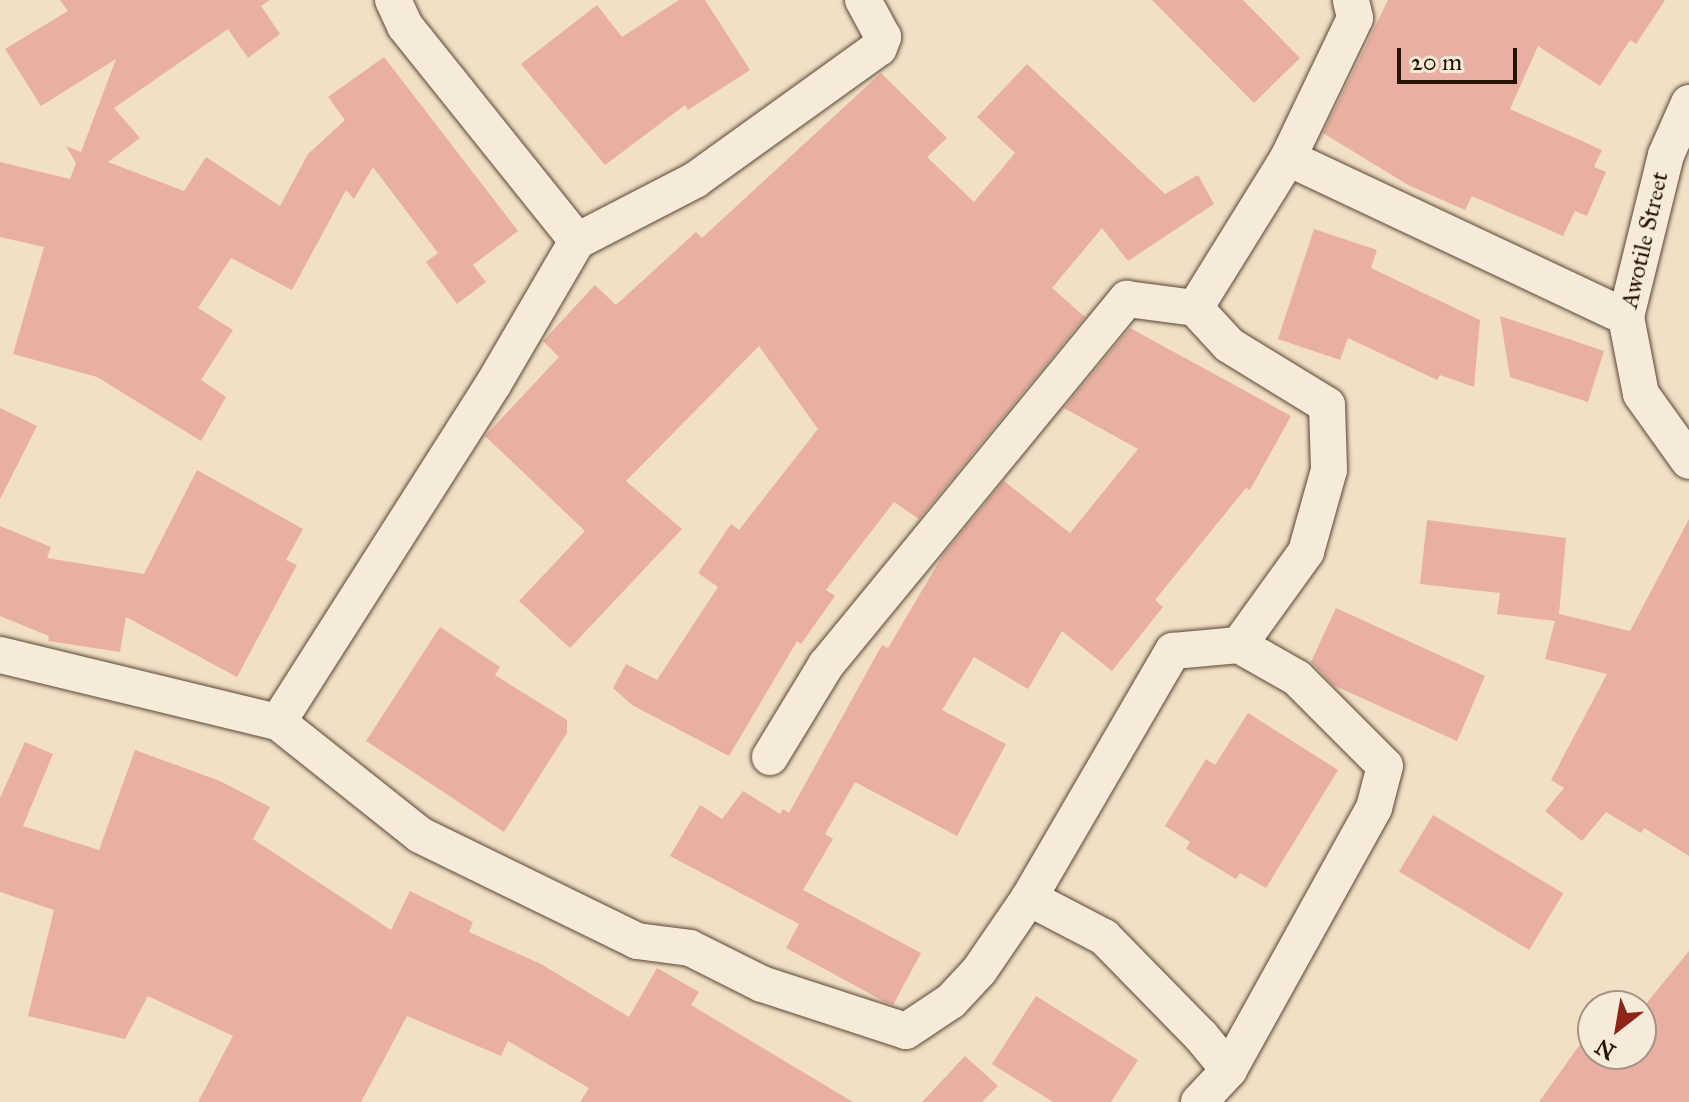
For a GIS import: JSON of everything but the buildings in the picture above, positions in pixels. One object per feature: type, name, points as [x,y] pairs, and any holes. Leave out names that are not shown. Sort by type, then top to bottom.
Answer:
[{"type":"street","points":[[393,0],[405,26],[577,241]]},
{"type":"street","points":[[278,722],[494,383],[577,241],[695,180],[879,48],[883,37],[863,0]]},
{"type":"street","points":[[1195,308],[1288,158],[1355,18],[1351,0]]},
{"type":"street","name":"Awotile Street","points":[[1689,103],[1666,155],[1626,317],[1641,394],[1689,461]]},
{"type":"street","points":[[1288,158],[1626,317]]},
{"type":"street","points":[[770,757],[826,665],[1127,299],[1195,308],[1229,345],[1327,405],[1329,470],[1306,552],[1239,645]]},
{"type":"street","points":[[0,655],[278,722],[420,835],[637,941],[690,948],[762,984],[906,1031],[951,1001],[979,971],[1029,898],[1173,651],[1239,645],[1297,678],[1385,766],[1374,808],[1229,1070],[1199,1102]]},
{"type":"street","points":[[1029,898],[1104,937],[1229,1070]]}]
